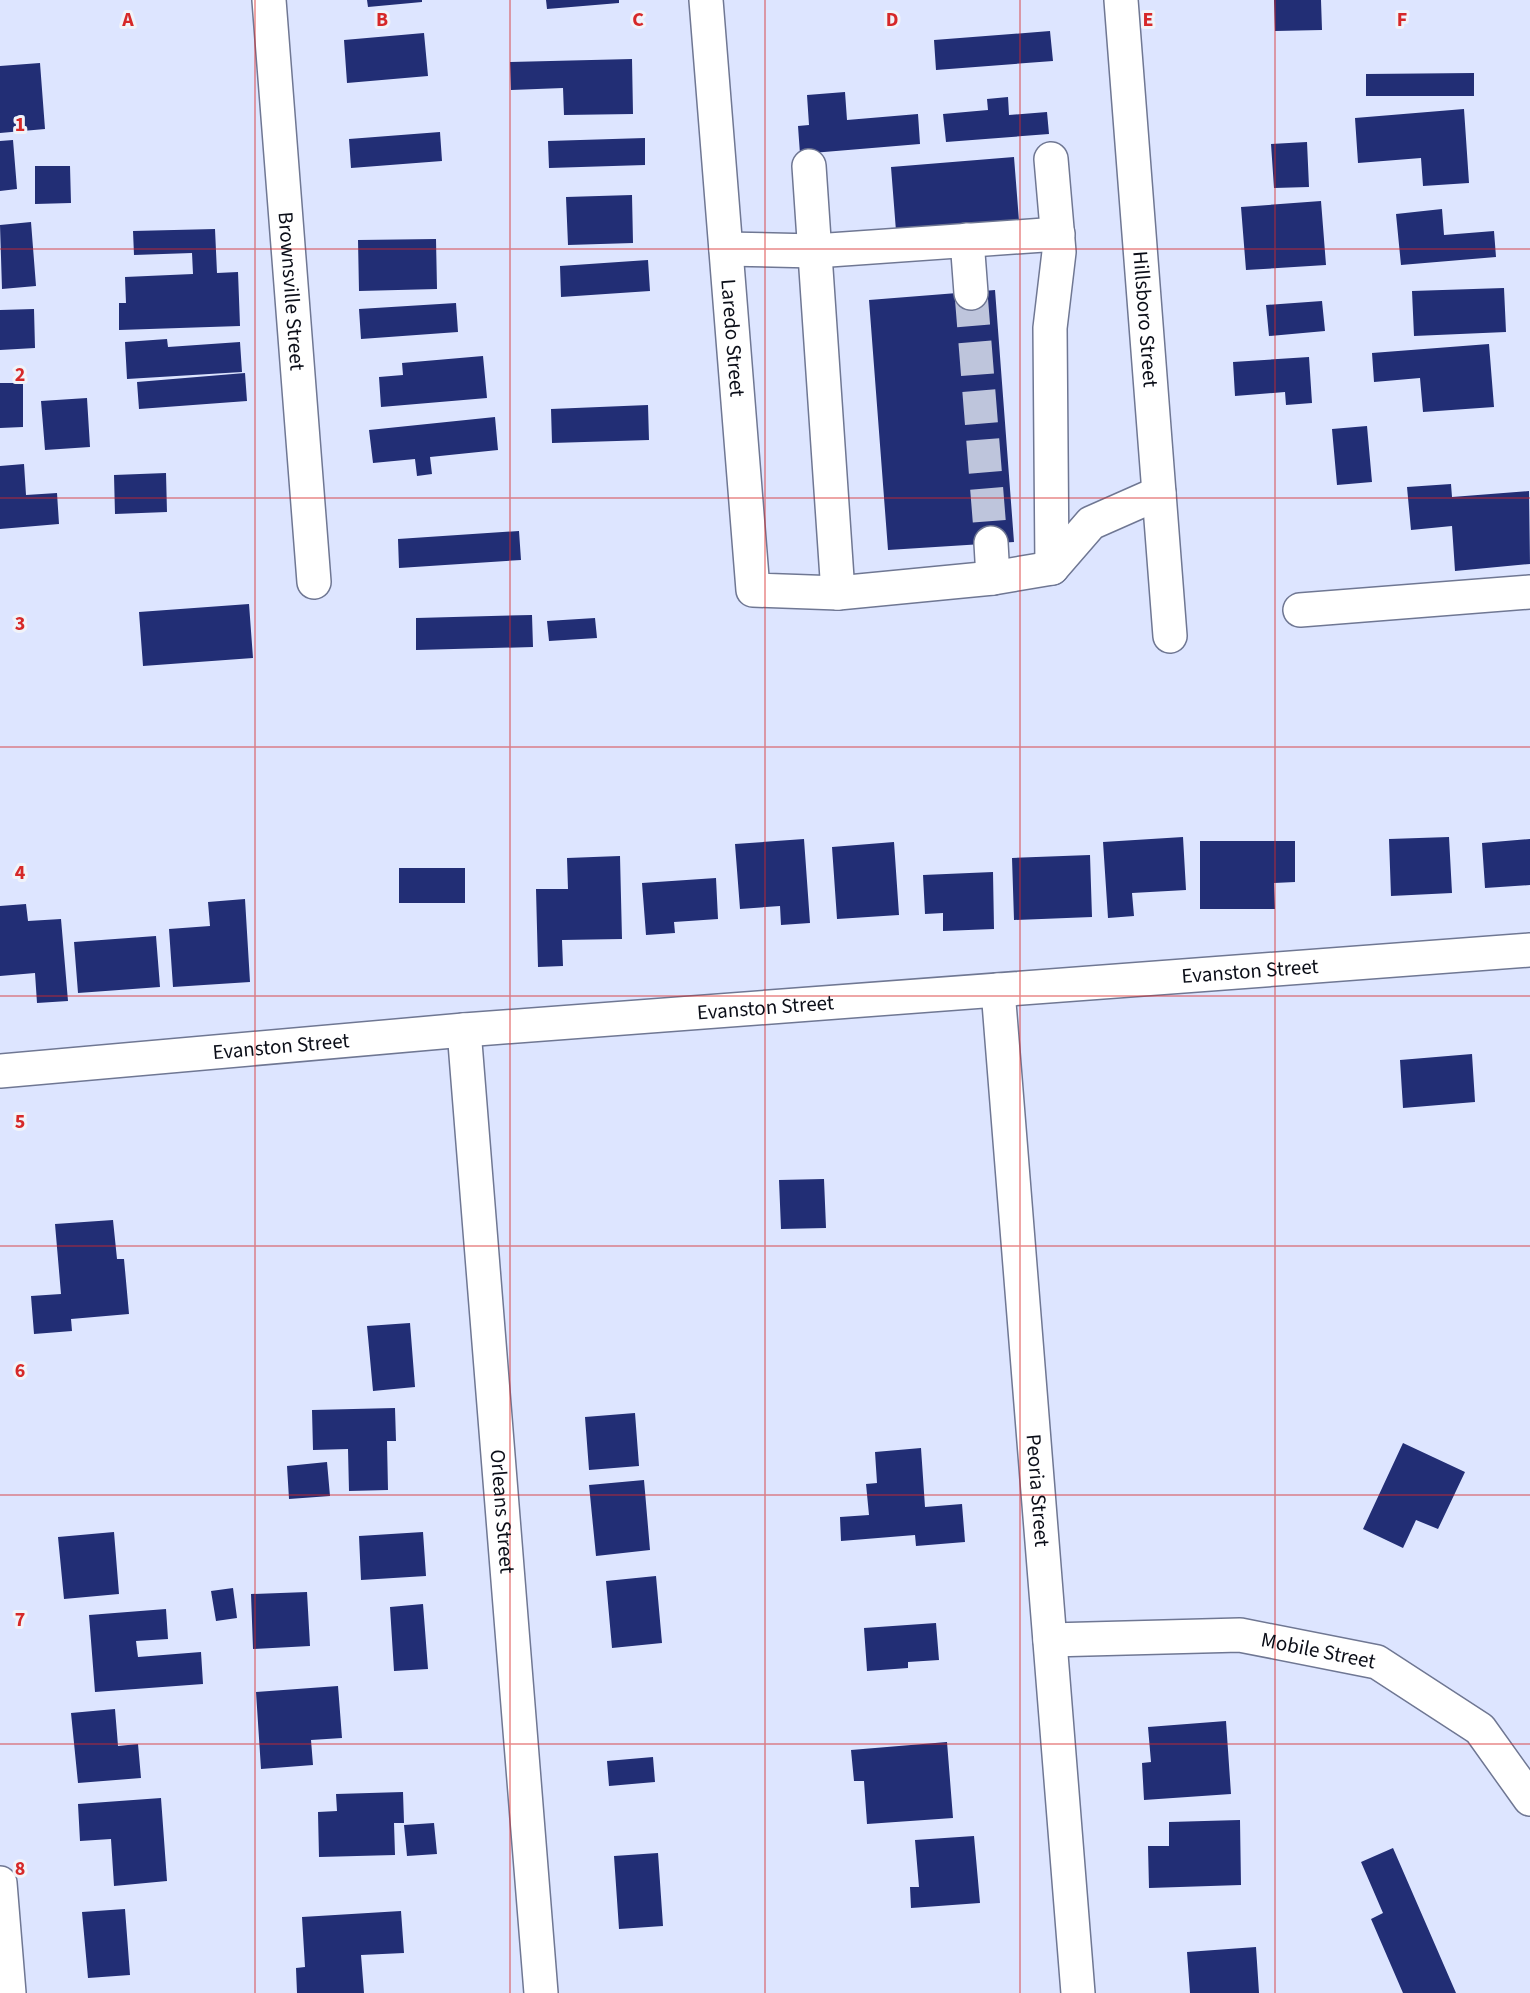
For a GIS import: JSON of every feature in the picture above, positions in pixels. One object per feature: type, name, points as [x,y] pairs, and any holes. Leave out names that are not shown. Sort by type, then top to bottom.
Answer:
[{"type":"street","name":"Brownsville Street","points":[[269,0],[314,582]]},
{"type":"street","name":"Laredo Street","points":[[706,0],[753,590],[838,593],[993,578],[1052,568]]},
{"type":"street","name":"Hillsboro Street","points":[[1121,0],[1170,636]]},
{"type":"street","points":[[1051,159],[1059,252],[1050,328],[1052,568]]},
{"type":"street","points":[[809,166],[838,593]]},
{"type":"street","points":[[726,249],[815,251],[1058,234]]},
{"type":"street","points":[[967,240],[971,293]]},
{"type":"street","points":[[1052,568],[1091,523],[1159,493]]},
{"type":"street","points":[[991,543],[993,578]]},
{"type":"street","points":[[1300,610],[1530,592]]},
{"type":"street","name":"Evanston Street","points":[[0,1071],[464,1030],[1530,950]]},
{"type":"street","name":"Peoria Street","points":[[998,990],[1078,1993]]},
{"type":"street","name":"Orleans Street","points":[[464,1030],[541,1993]]},
{"type":"street","name":"Mobile Street","points":[[1050,1640],[1240,1635],[1377,1662],[1480,1729],[1530,1799]]},
{"type":"street","points":[[0,1883],[9,1993]]},
{"type":"building","points":[[367,0],[422,0],[422,2],[368,7]]},
{"type":"building","points":[[546,0],[619,0],[619,3],[547,9]]},
{"type":"building","points":[[1274,0],[1321,0],[1322,30],[1275,31]]},
{"type":"building","points":[[1050,31],[1053,61],[936,70],[934,40]]},
{"type":"building","points":[[424,33],[428,76],[347,83],[344,40]]},
{"type":"building","points":[[632,59],[633,114],[564,115],[563,88],[511,90],[510,62]]},
{"type":"building","points":[[40,63],[45,129],[0,133],[0,66]]},
{"type":"building","points":[[1474,73],[1474,96],[1366,96],[1366,74]]},
{"type":"building","points":[[845,92],[847,120],[918,114],[920,144],[800,154],[798,126],[809,125],[807,95]]},
{"type":"building","points":[[1008,97],[1009,115],[1047,112],[1049,134],[946,142],[943,114],[988,110],[987,99]]},
{"type":"building","points":[[1464,109],[1469,183],[1423,186],[1421,158],[1358,163],[1355,118]]},
{"type":"building","points":[[440,132],[442,161],[351,168],[349,139]]},
{"type":"building","points":[[645,138],[645,165],[549,168],[548,141]]},
{"type":"building","points":[[13,140],[17,189],[0,191],[0,141]]},
{"type":"building","points":[[1307,142],[1309,187],[1274,188],[1271,144]]},
{"type":"building","points":[[1014,157],[1019,221],[896,231],[891,167]]},
{"type":"building","points":[[35,166],[70,166],[71,203],[35,204]]},
{"type":"building","points":[[632,195],[633,243],[568,245],[566,197]]},
{"type":"building","points":[[1321,201],[1326,265],[1246,270],[1241,207]]},
{"type":"building","points":[[1442,209],[1444,235],[1494,231],[1496,257],[1401,265],[1396,214]]},
{"type":"building","points":[[31,222],[36,286],[2,289],[0,225]]},
{"type":"building","points":[[215,229],[217,273],[238,272],[240,326],[119,330],[119,303],[126,303],[125,277],[193,274],[192,253],[134,255],[133,231]]},
{"type":"building","points":[[436,239],[437,289],[359,291],[358,240]]},
{"type":"building","points":[[648,260],[650,291],[561,297],[560,266]]},
{"type":"building","points":[[1504,288],[1506,332],[1414,336],[1412,291]]},
{"type":"building","points":[[995,290],[1014,542],[888,550],[869,300]]},
{"type":"building","points":[[1322,301],[1325,331],[1269,336],[1266,305]]},
{"type":"building","points":[[456,303],[458,332],[361,339],[359,309]]},
{"type":"building","points":[[34,309],[35,348],[0,350],[0,310]]},
{"type":"building","points":[[167,339],[168,347],[240,342],[242,372],[127,379],[125,342]]},
{"type":"building","points":[[1489,344],[1494,407],[1423,412],[1420,378],[1374,382],[1372,353]]},
{"type":"building","points":[[483,356],[487,398],[381,407],[379,377],[403,375],[402,363]]},
{"type":"building","points":[[1309,357],[1312,403],[1286,405],[1285,392],[1235,396],[1233,362]]},
{"type":"building","points":[[245,373],[247,401],[139,409],[137,382]]},
{"type":"building","points":[[0,383],[23,383],[23,427],[0,428]]},
{"type":"building","points":[[87,398],[90,447],[45,450],[41,401]]},
{"type":"building","points":[[648,405],[649,440],[552,443],[551,409]]},
{"type":"building","points":[[495,417],[498,450],[430,457],[432,474],[417,476],[415,459],[373,463],[369,430]]},
{"type":"building","points":[[1367,426],[1372,482],[1337,485],[1332,429]]},
{"type":"building","points":[[24,464],[26,495],[57,493],[59,524],[0,529],[0,466]]},
{"type":"building","points":[[166,473],[167,512],[115,514],[114,475]]},
{"type":"building","points":[[1451,484],[1452,497],[1529,491],[1530,564],[1455,571],[1452,526],[1411,530],[1407,487]]},
{"type":"building","points":[[519,531],[521,560],[399,568],[398,539]]},
{"type":"building","points":[[249,604],[253,658],[143,666],[139,612]]},
{"type":"building","points":[[532,615],[533,647],[416,650],[416,618]]},
{"type":"building","points":[[595,618],[597,638],[549,641],[547,621]]},
{"type":"building","points":[[1183,837],[1186,890],[1132,893],[1134,916],[1108,918],[1103,842]]},
{"type":"building","points":[[1449,837],[1452,893],[1391,896],[1389,839]]},
{"type":"building","points":[[804,839],[810,923],[781,925],[780,906],[740,909],[735,844]]},
{"type":"building","points":[[1530,839],[1530,885],[1485,888],[1482,843]]},
{"type":"building","points":[[1200,841],[1295,841],[1295,882],[1274,883],[1275,909],[1200,909]]},
{"type":"building","points":[[894,842],[899,915],[837,919],[832,847]]},
{"type":"building","points":[[1090,855],[1092,917],[1014,920],[1012,858]]},
{"type":"building","points":[[620,856],[622,939],[562,940],[563,966],[538,967],[536,889],[568,889],[567,858]]},
{"type":"building","points":[[399,868],[465,868],[465,903],[399,903]]},
{"type":"building","points":[[993,872],[994,929],[943,931],[943,913],[925,914],[923,875]]},
{"type":"building","points":[[716,878],[718,919],[674,922],[675,933],[646,935],[642,883]]},
{"type":"building","points":[[245,899],[250,982],[173,987],[169,929],[210,926],[208,902]]},
{"type":"building","points":[[26,904],[28,921],[61,919],[68,1001],[37,1003],[35,973],[0,976],[0,906]]},
{"type":"building","points":[[156,936],[160,987],[78,993],[74,942]]},
{"type":"building","points":[[1472,1054],[1475,1102],[1403,1108],[1400,1060]]},
{"type":"building","points":[[824,1179],[826,1228],[781,1229],[779,1180]]},
{"type":"building","points":[[113,1220],[117,1259],[124,1259],[129,1314],[71,1319],[72,1331],[34,1334],[31,1296],[61,1294],[55,1224]]},
{"type":"building","points":[[410,1323],[415,1387],[373,1391],[367,1326]]},
{"type":"building","points":[[395,1408],[396,1441],[387,1441],[388,1490],[349,1491],[348,1449],[313,1450],[312,1410]]},
{"type":"building","points":[[635,1413],[639,1466],[589,1470],[585,1417]]},
{"type":"building","points":[[1403,1443],[1465,1472],[1438,1529],[1416,1520],[1403,1548],[1363,1529]]},
{"type":"building","points":[[921,1448],[925,1507],[962,1504],[965,1542],[916,1546],[915,1535],[841,1541],[840,1517],[869,1515],[866,1484],[877,1483],[875,1452]]},
{"type":"building","points":[[327,1462],[330,1496],[289,1499],[287,1466]]},
{"type":"building","points":[[644,1480],[650,1550],[596,1556],[589,1485]]},
{"type":"building","points":[[114,1532],[119,1594],[64,1599],[58,1537]]},
{"type":"building","points":[[423,1532],[426,1576],[361,1580],[359,1536]]},
{"type":"building","points":[[656,1576],[662,1643],[612,1648],[606,1581]]},
{"type":"building","points":[[233,1588],[237,1618],[216,1621],[211,1591]]},
{"type":"building","points":[[307,1592],[310,1646],[253,1649],[251,1594]]},
{"type":"building","points":[[423,1604],[428,1669],[394,1671],[390,1607]]},
{"type":"building","points":[[166,1609],[168,1639],[136,1641],[138,1657],[201,1652],[203,1684],[95,1692],[89,1615]]},
{"type":"building","points":[[936,1623],[939,1660],[908,1662],[908,1668],[867,1671],[864,1628]]},
{"type":"building","points":[[338,1686],[342,1738],[311,1740],[313,1765],[261,1769],[256,1692]]},
{"type":"building","points":[[115,1709],[118,1746],[138,1744],[141,1778],[78,1783],[71,1713]]},
{"type":"building","points":[[1226,1721],[1231,1794],[1144,1800],[1142,1763],[1151,1762],[1148,1727]]},
{"type":"building","points":[[947,1742],[953,1818],[867,1824],[864,1781],[854,1781],[851,1750]]},
{"type":"building","points":[[653,1757],[655,1782],[609,1786],[607,1761]]},
{"type":"building","points":[[403,1792],[404,1823],[394,1823],[395,1855],[319,1857],[318,1812],[337,1811],[336,1794]]},
{"type":"building","points":[[161,1798],[167,1881],[114,1886],[111,1839],[80,1841],[78,1804]]},
{"type":"building","points":[[1240,1820],[1241,1885],[1149,1888],[1148,1846],[1169,1846],[1169,1822]]},
{"type":"building","points":[[434,1823],[437,1854],[407,1856],[404,1825]]},
{"type":"building","points":[[974,1836],[980,1903],[911,1908],[910,1887],[919,1887],[915,1840]]},
{"type":"building","points":[[1393,1848],[1456,1993],[1403,1993],[1371,1919],[1383,1913],[1361,1862]]},
{"type":"building","points":[[658,1853],[663,1926],[619,1929],[614,1856]]},
{"type":"building","points":[[125,1909],[130,1975],[88,1978],[82,1912]]},
{"type":"building","points":[[401,1911],[404,1953],[361,1955],[364,1993],[297,1993],[296,1968],[305,1967],[302,1917]]},
{"type":"building","points":[[1256,1947],[1259,1993],[1190,1993],[1187,1952]]},
{"type":"tunnel","points":[[971,293],[991,543]]}]
